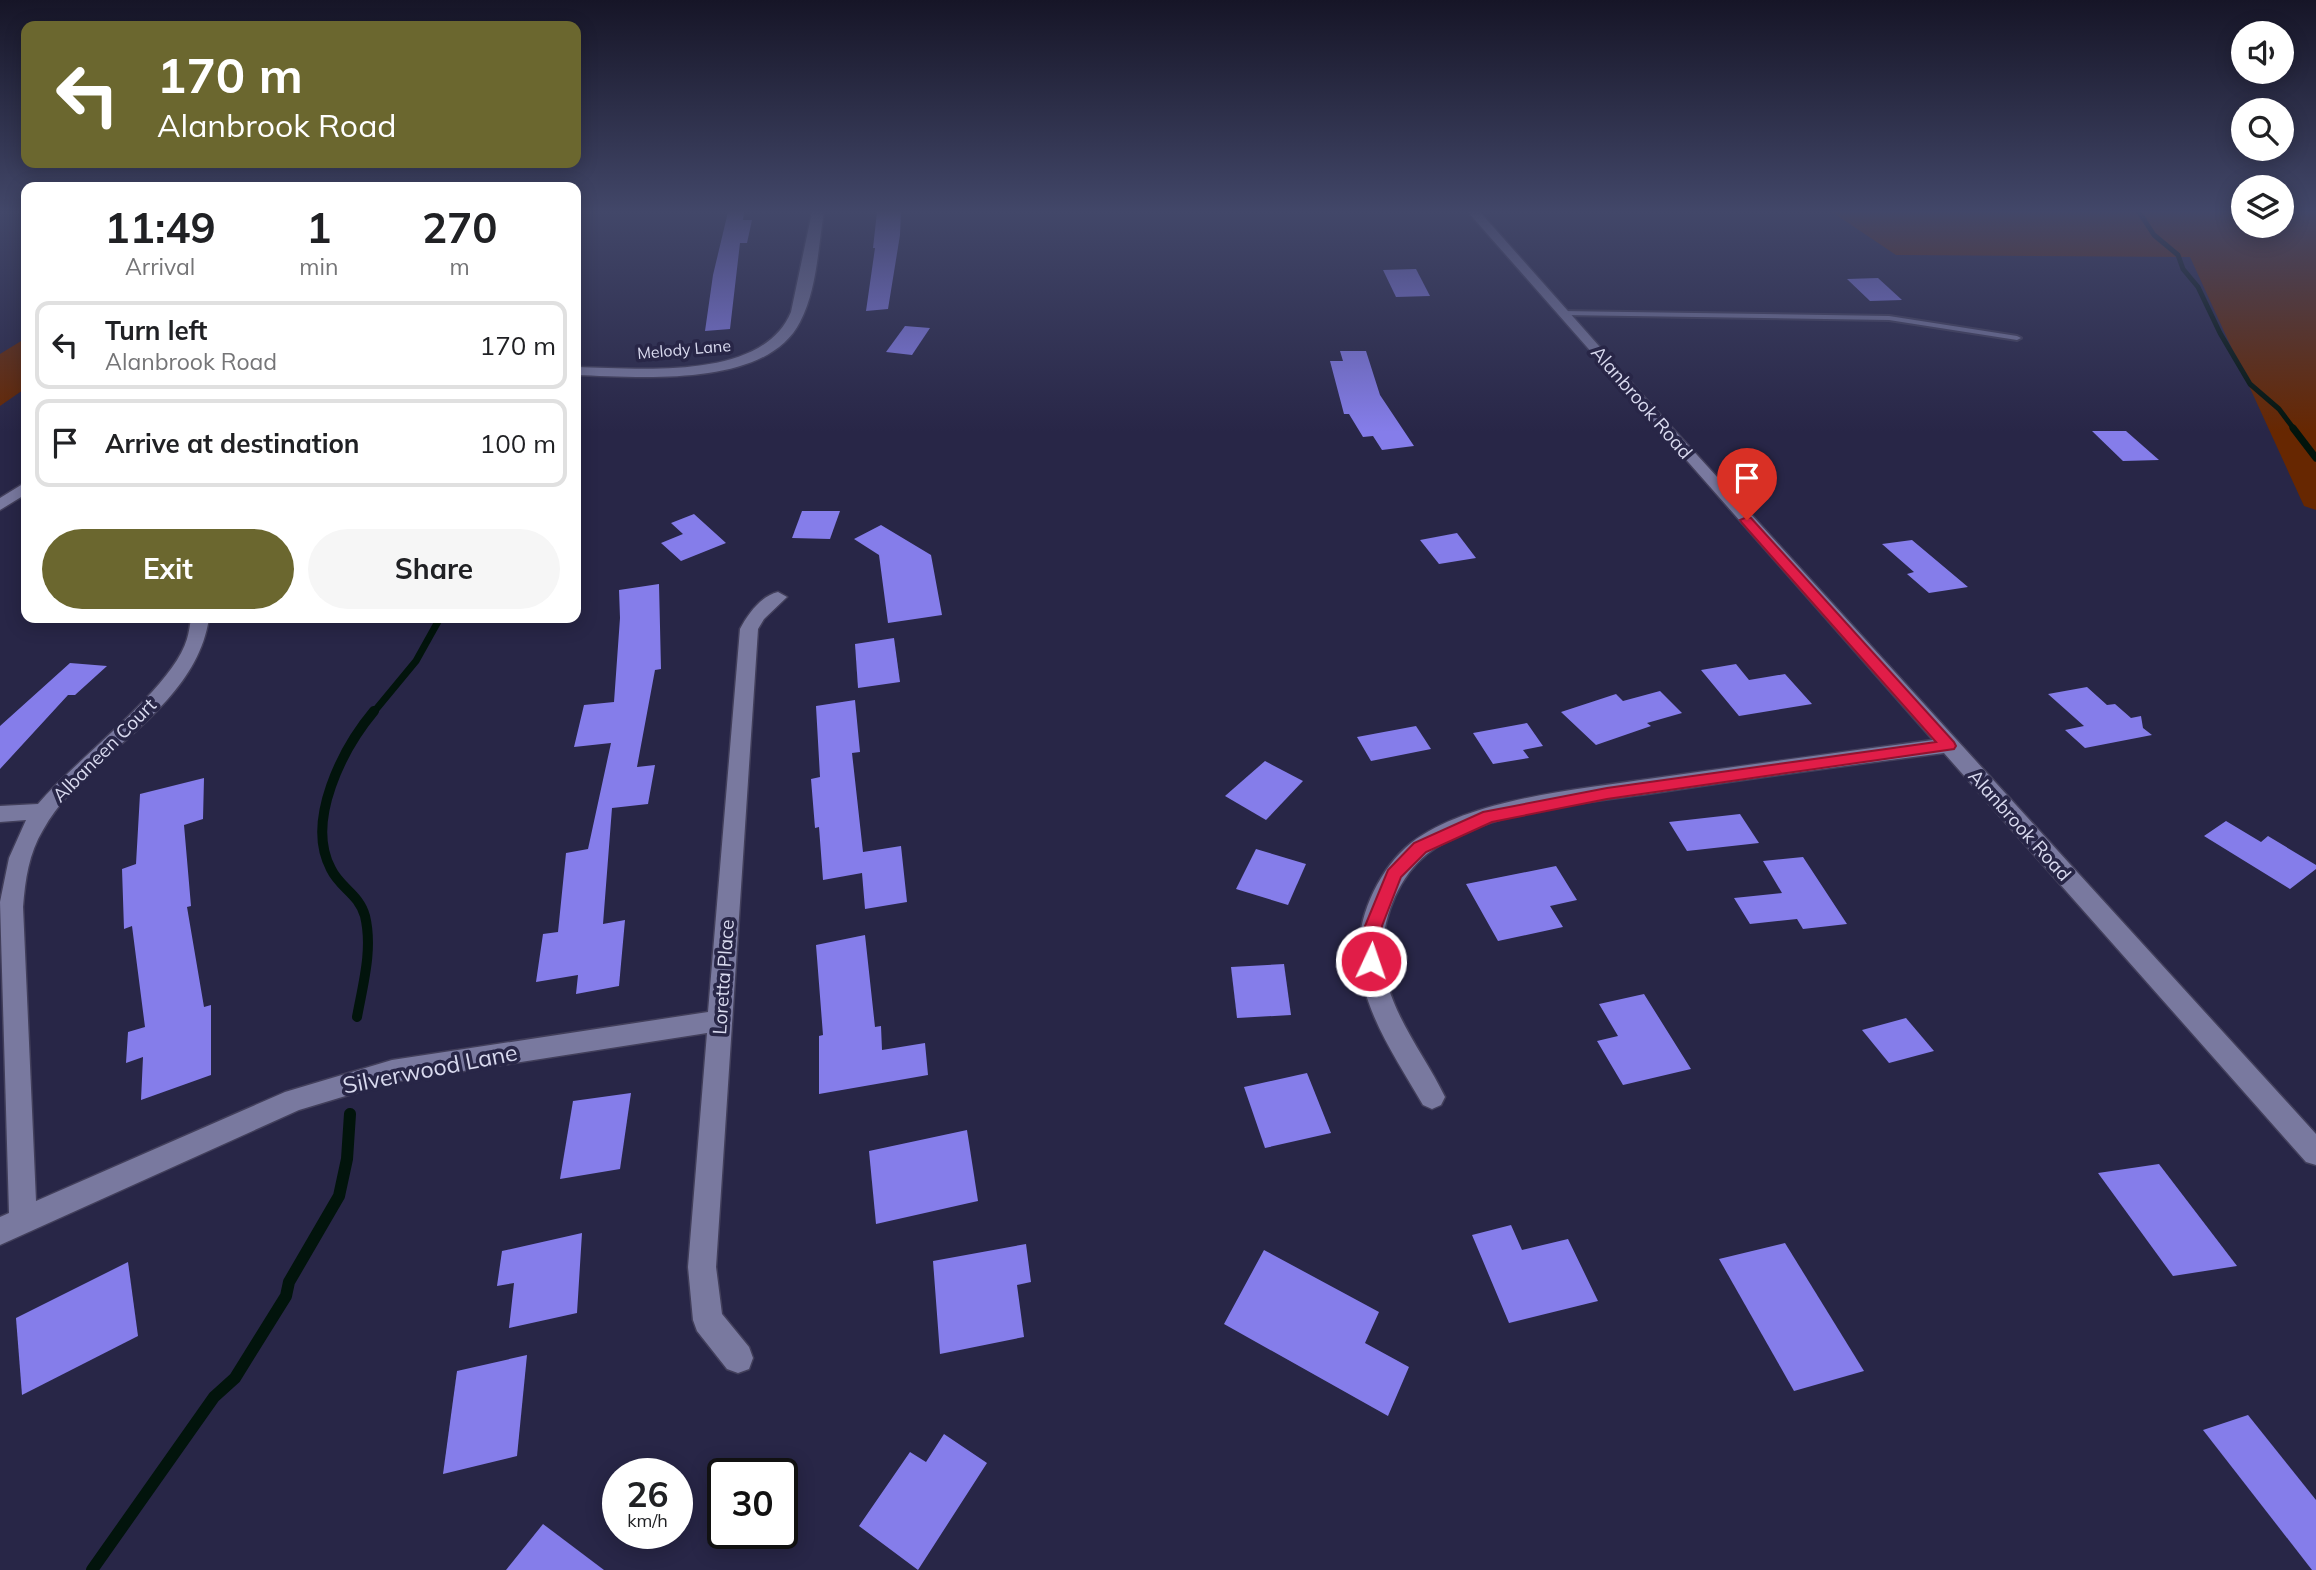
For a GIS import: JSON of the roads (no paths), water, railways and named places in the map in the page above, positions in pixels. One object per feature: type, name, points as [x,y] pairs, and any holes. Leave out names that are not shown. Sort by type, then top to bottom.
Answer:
[{"type":"street","name":"Melody Lane","points":[[581,371],[675,370],[718,366],[748,359],[772,348],[781,340],[793,322],[801,285]]},
{"type":"street","name":"Alanbrook Road","points":[[1539,285],[1948,746],[2316,1153]]},
{"type":"street","points":[[0,505],[21,490]]},
{"type":"street","name":"Loretta Place","points":[[738,1358],[708,1320],[702,1267],[749,629],[756,616],[778,597]]},
{"type":"street","name":"Albaneen Court","points":[[11,1226],[11,908],[16,866],[33,827],[75,774],[174,678],[194,643],[201,623]]},
{"type":"street","points":[[1432,1097],[1394,1033],[1379,994],[1371,961],[1374,926],[1394,874],[1420,848],[1489,816],[1581,797],[1785,766],[1948,746]]},
{"type":"street","points":[[0,814],[44,811]]},
{"type":"street","name":"Silverwood Lane","points":[[11,1226],[294,1100],[343,1083],[392,1071],[719,1021]]},
{"type":"lane","points":[[1563,313],[1889,318],[2017,338]]},
{"type":"waterway","points":[[2197,285],[2220,333],[2250,384],[2279,409],[2294,429]]},
{"type":"waterway","points":[[2293,428],[2316,458]]},
{"type":"waterway","points":[[373,713],[416,661],[437,623]]},
{"type":"waterway","points":[[357,1017],[368,954],[365,916],[358,902],[331,869],[324,850],[322,829],[331,786],[340,765],[362,726],[374,711]]},
{"type":"waterway","points":[[92,1570],[214,1397],[235,1378],[286,1296],[289,1282],[339,1196],[347,1159],[350,1114]]}]
